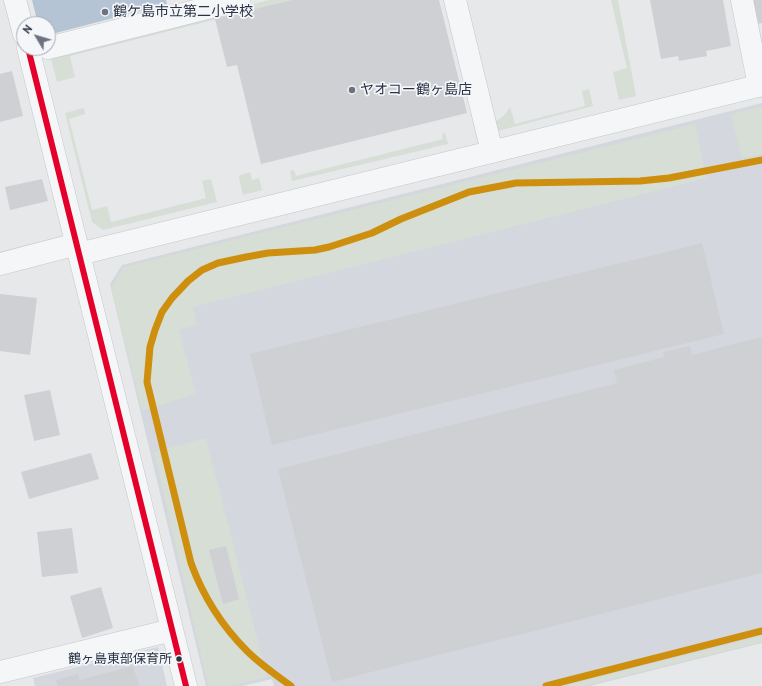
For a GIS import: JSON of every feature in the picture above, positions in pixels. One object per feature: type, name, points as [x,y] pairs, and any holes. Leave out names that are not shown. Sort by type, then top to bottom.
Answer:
[{"type":"street","points":[[15,0],[22,16]]},
{"type":"street","points":[[56,41],[239,0]]},
{"type":"street","points":[[455,0],[492,152]]},
{"type":"street","points":[[0,264],[78,249],[492,152],[760,85],[742,0]]},
{"type":"street","points":[[37,56],[78,249],[186,686]]},
{"type":"street","points":[[0,672],[172,630]]},
{"type":"shaded area","points":[[269,0],[293,0],[70,56],[75,77],[57,82],[50,56],[56,56],[56,53]]},
{"type":"shaded area","points":[[611,0],[618,0],[636,96],[619,100],[613,72],[627,68]]},
{"type":"shaded area","points":[[589,89],[593,106],[494,132],[491,123],[502,117],[510,107],[515,124],[585,106],[582,91]]},
{"type":"shaded area","points":[[762,103],[762,643],[590,686],[274,686],[272,679],[242,686],[206,686],[110,284],[122,265]]},
{"type":"shaded area","points":[[762,107],[762,154],[742,158],[731,114]]},
{"type":"shaded area","points":[[84,108],[85,114],[69,119],[92,210],[107,206],[111,222],[206,198],[202,181],[211,179],[217,202],[103,230],[92,222],[65,113]]},
{"type":"shaded area","points":[[695,124],[707,178],[193,307],[197,325],[179,330],[196,394],[142,411],[111,288],[124,267]]},
{"type":"shaded area","points":[[445,133],[448,144],[292,181],[290,171],[294,170],[296,176],[443,139],[442,134]]},
{"type":"shaded area","points":[[250,172],[252,180],[259,178],[262,190],[243,195],[239,178],[240,175]]},
{"type":"shaded area","points":[[206,438],[267,677],[231,686],[208,686],[154,452]]},
{"type":"shaded area","points":[[762,636],[762,642],[584,686],[564,686]]},
{"type":"shaded area","name":"鶴ヶ島東部保育所","points":[[158,647],[167,686],[35,686],[33,678]]},
{"type":"water","points":[[32,0],[166,0],[167,4],[56,33],[56,16],[36,16]]},
{"type":"building","name":"ヤオコー鶴ヶ島店","points":[[292,0],[439,0],[467,113],[261,164],[237,65],[227,67],[215,19]]},
{"type":"building","points":[[650,0],[723,0],[731,46],[706,51],[707,56],[679,61],[678,56],[661,59]]},
{"type":"building","points":[[752,0],[762,0],[762,23],[757,24]]},
{"type":"building","points":[[12,71],[23,116],[0,122],[0,74]]},
{"type":"building","points":[[42,179],[48,201],[10,210],[5,187]]},
{"type":"building","points":[[702,243],[724,334],[272,445],[250,354]]},
{"type":"building","points":[[0,294],[37,298],[30,355],[0,351]]},
{"type":"building","points":[[762,337],[762,573],[332,682],[278,469],[617,383],[614,370],[664,357],[663,352],[690,346],[692,355]]},
{"type":"building","points":[[50,390],[60,435],[34,441],[24,395]]},
{"type":"building","points":[[91,453],[99,479],[29,499],[21,472]]},
{"type":"building","points":[[72,528],[78,573],[42,577],[37,532]]},
{"type":"building","points":[[226,546],[239,599],[223,604],[209,550]]},
{"type":"building","points":[[101,587],[113,628],[82,638],[70,596]]},
{"type":"building","points":[[133,666],[139,686],[58,686],[56,680],[78,674],[80,680]]},
{"type":"transit line","points":[[30,56],[186,686]]},
{"type":"transit line","points":[[291,686],[252,656],[229,631],[207,599],[191,563],[147,382],[150,347],[155,330],[162,312],[172,298],[188,281],[202,270],[218,263],[268,253],[315,250],[329,247],[372,233],[401,219],[469,192],[516,183],[640,181],[669,178],[762,160]]},
{"type":"transit line","points":[[546,686],[762,631]]},
{"type":"place","name":"鶴ケ島市立第二小学校","points":[[105,12]]},
{"type":"place","name":"ヤオコー鶴ヶ島店","points":[[352,90]]},
{"type":"place","name":"鶴ヶ島東部保育所","points":[[179,659]]}]
